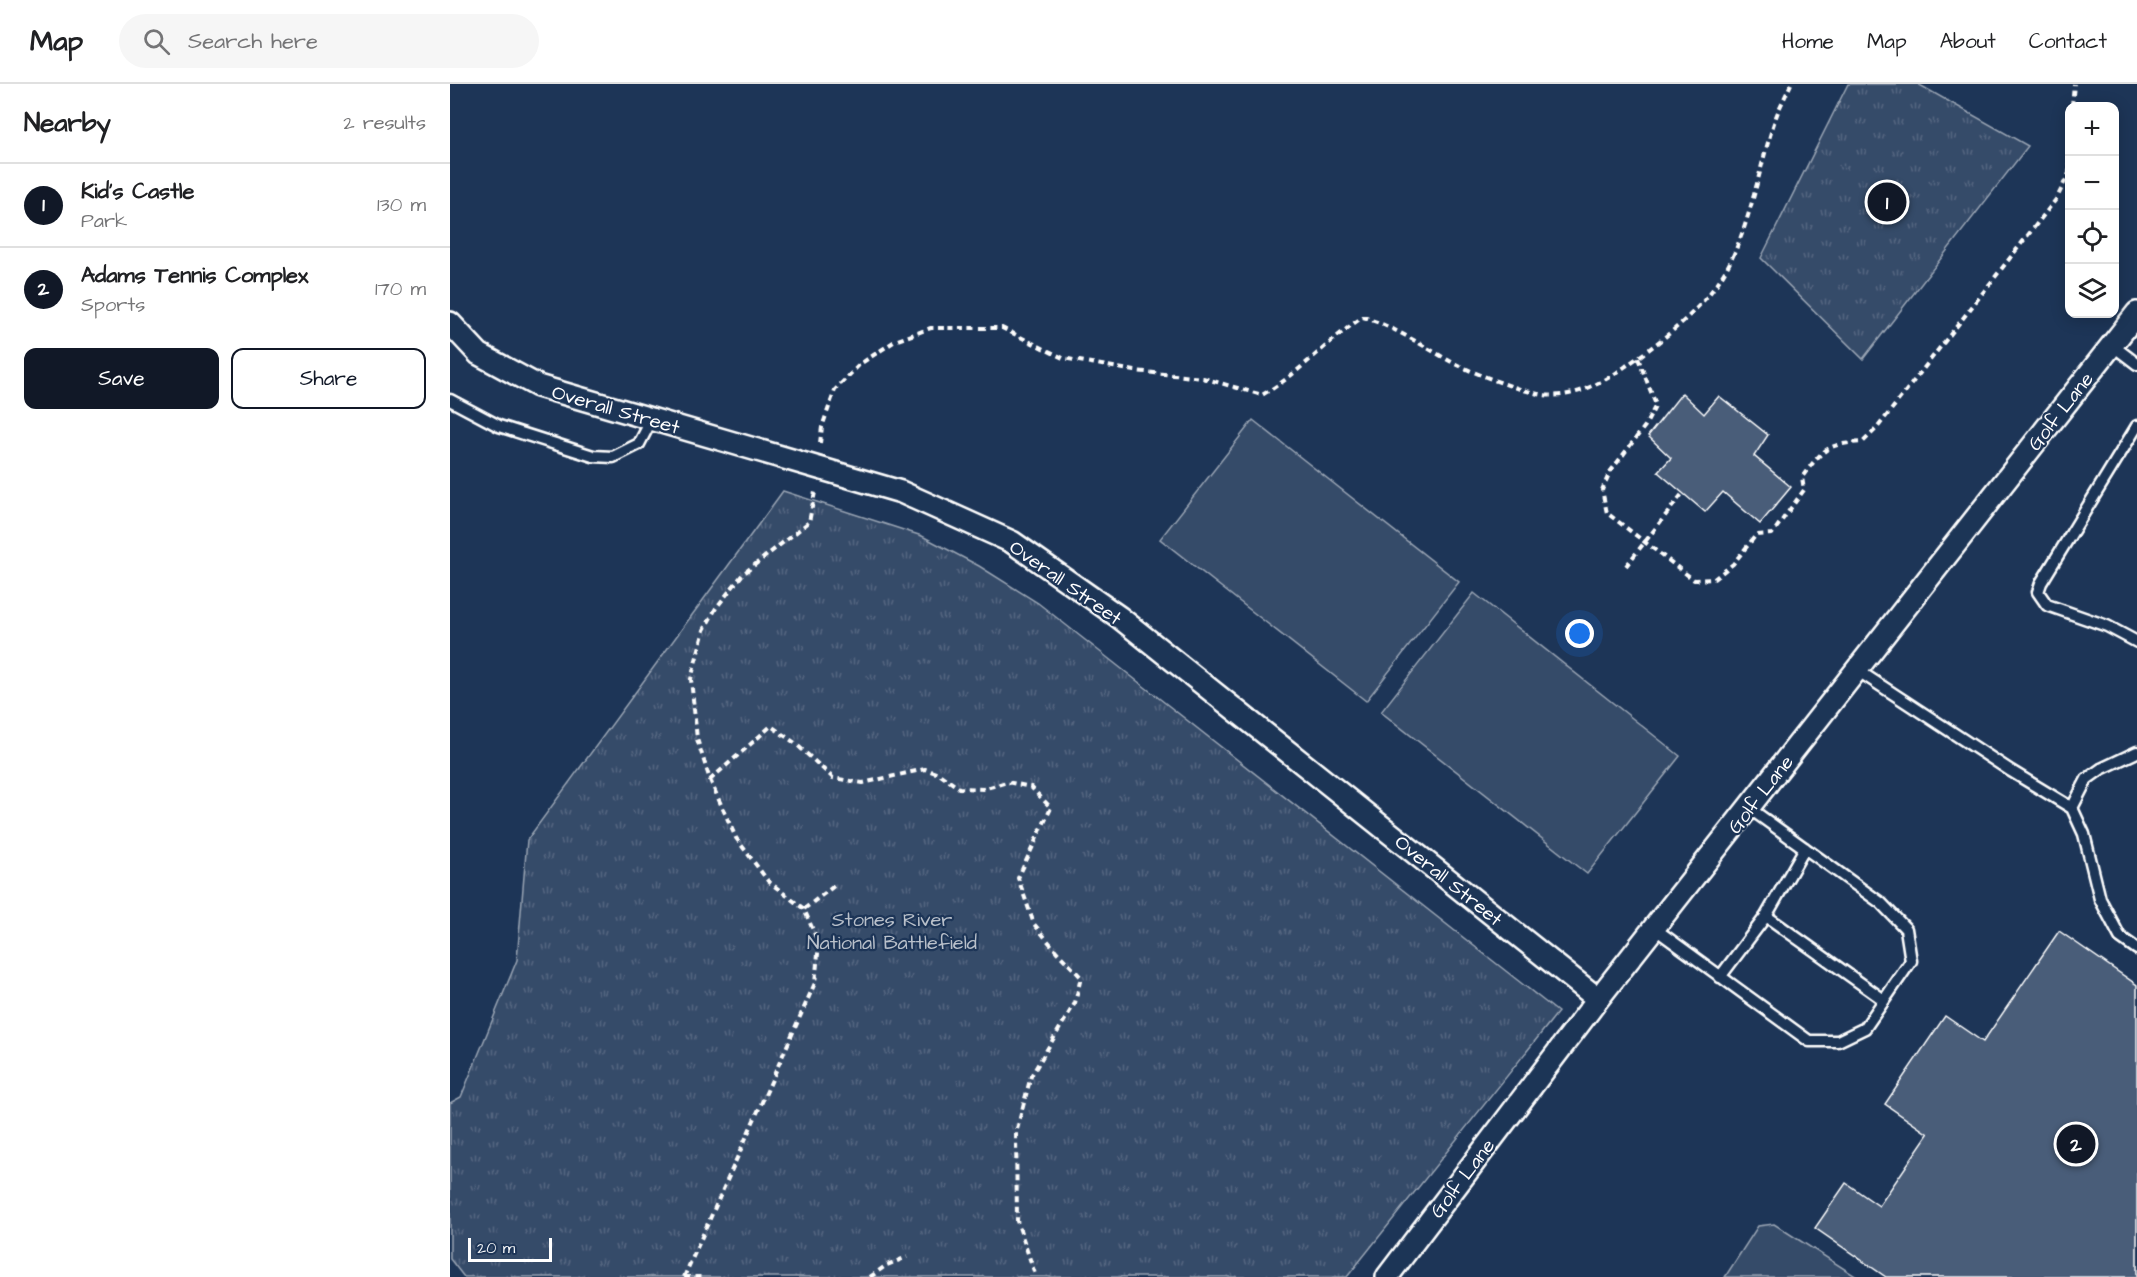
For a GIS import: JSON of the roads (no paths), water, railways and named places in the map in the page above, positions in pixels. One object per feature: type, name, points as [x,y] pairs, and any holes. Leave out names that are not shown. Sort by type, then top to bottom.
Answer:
[{"type":"street","name":"Golf Lane","points":[[1387,1277],[1598,999],[2137,313]]},
{"type":"street","name":"Overall Street","points":[[450,323],[479,354],[538,386],[901,492],[1012,542],[1119,617],[1598,999]]},
{"type":"lane","points":[[2112,345],[2137,364]]},
{"type":"lane","points":[[450,399],[499,426],[593,456],[613,457],[639,444],[651,420]]},
{"type":"lane","points":[[2137,426],[2041,583],[2038,592],[2047,605],[2107,626],[2137,642]]},
{"type":"lane","points":[[1857,670],[2011,771],[2072,808],[2084,834],[2100,899],[2120,937],[2137,949]]},
{"type":"lane","points":[[2072,808],[2087,779],[2101,769],[2137,752]]},
{"type":"lane","points":[[1654,928],[1809,1041],[1838,1041],[1865,1028],[1911,961],[1906,929],[1881,903],[1749,808]]},
{"type":"lane","points":[[1720,976],[1766,916],[1805,849]]},
{"type":"lane","points":[[1766,916],[1884,1000]]},
{"type":"place","name":"Kid's Castle","points":[[1887,202]]},
{"type":"place","name":"Adams Tennis Complex","points":[[2076,1144]]},
{"type":"park label","name":"Stones River National Battlefield","points":[[892,930]]}]
